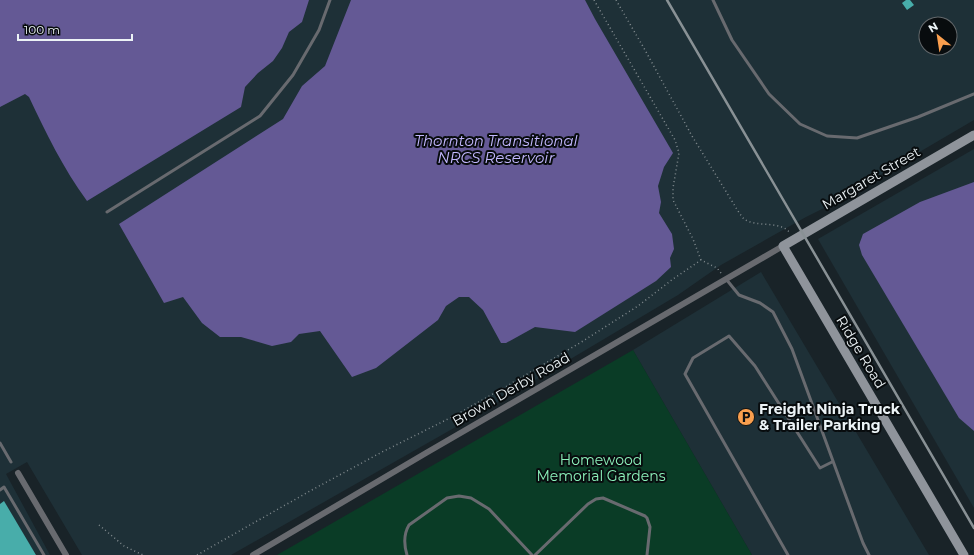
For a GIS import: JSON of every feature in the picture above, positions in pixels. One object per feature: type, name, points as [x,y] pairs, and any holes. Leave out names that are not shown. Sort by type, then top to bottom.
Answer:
[{"type":"street","name":"Margaret Street","points":[[783,246],[974,135]]},
{"type":"street","name":"Brown Derby Road","points":[[253,555],[783,246]]},
{"type":"street","name":"Ridge Road","points":[[783,246],[964,555]]},
{"type":"street","points":[[18,473],[66,555]]},
{"type":"lane","points":[[107,212],[260,116],[293,75],[318,30],[330,0]]},
{"type":"lane","points":[[713,0],[732,40],[769,94],[800,124],[827,136],[857,138],[918,117],[974,94]]},
{"type":"lane","points":[[726,279],[739,295],[760,303],[772,312],[792,349],[832,462],[869,555]]},
{"type":"lane","points":[[788,555],[685,374],[693,358],[729,336],[755,366],[820,468],[832,462]]},
{"type":"lane","points":[[0,443],[11,462]]},
{"type":"lane","points":[[0,490],[4,488],[44,555]]},
{"type":"lane","points":[[407,555],[405,538],[409,525],[440,502],[447,498],[459,496],[476,500],[489,509],[532,555]]},
{"type":"lane","points":[[535,555],[588,504],[599,498],[641,513],[647,518],[650,526],[647,555]]},
{"type":"path","points":[[594,0],[675,140],[679,153],[673,188],[673,200],[693,239],[701,260],[717,268],[726,279]]},
{"type":"path","points":[[616,0],[692,136],[743,219],[751,222],[786,228],[796,239]]},
{"type":"path","points":[[197,555],[310,490],[452,417],[584,341],[638,306],[672,279],[701,260]]},
{"type":"path","points":[[99,525],[124,546],[142,555]]},
{"type":"shaded area","points":[[0,0],[974,0],[974,120],[858,188],[841,196],[828,206],[721,265],[678,295],[468,420],[231,555],[82,555],[27,462],[6,474],[50,555],[0,555]]},
{"type":"shaded area","points":[[974,149],[974,508],[818,239]]},
{"type":"shaded area","name":"Freight Ninja Truck & Trailer Parking","points":[[761,272],[929,555],[752,555],[633,350]]},
{"type":"green space","name":"Homewood Memorial Gardens","points":[[633,350],[752,555],[277,555]]},
{"type":"water","points":[[0,0],[309,0],[302,22],[289,32],[282,48],[273,61],[258,73],[245,87],[241,107],[87,201],[78,189],[48,137],[29,97],[25,94],[0,107]]},
{"type":"water","name":"Thornton Transitional NRCS Reservoir","points":[[351,0],[585,0],[673,153],[664,167],[658,186],[661,202],[659,213],[672,234],[674,249],[670,258],[671,267],[656,281],[575,332],[535,327],[506,343],[501,343],[483,310],[469,297],[459,297],[446,306],[438,320],[376,368],[352,377],[320,331],[299,334],[291,342],[272,346],[241,337],[220,337],[202,323],[183,297],[164,303],[119,224],[283,119],[302,86],[325,66]]},
{"type":"water","points":[[974,182],[974,431],[959,418],[862,255],[859,245],[863,234],[920,202]]},
{"type":"building","points":[[906,0],[910,0],[914,5],[907,10],[902,3]]},
{"type":"building","points":[[4,501],[36,555],[0,555],[0,504]]},
{"type":"railway","points":[[667,0],[974,528]]},
{"type":"place","name":"Freight Ninja Truck & Trailer Parking","points":[[746,417]]}]
